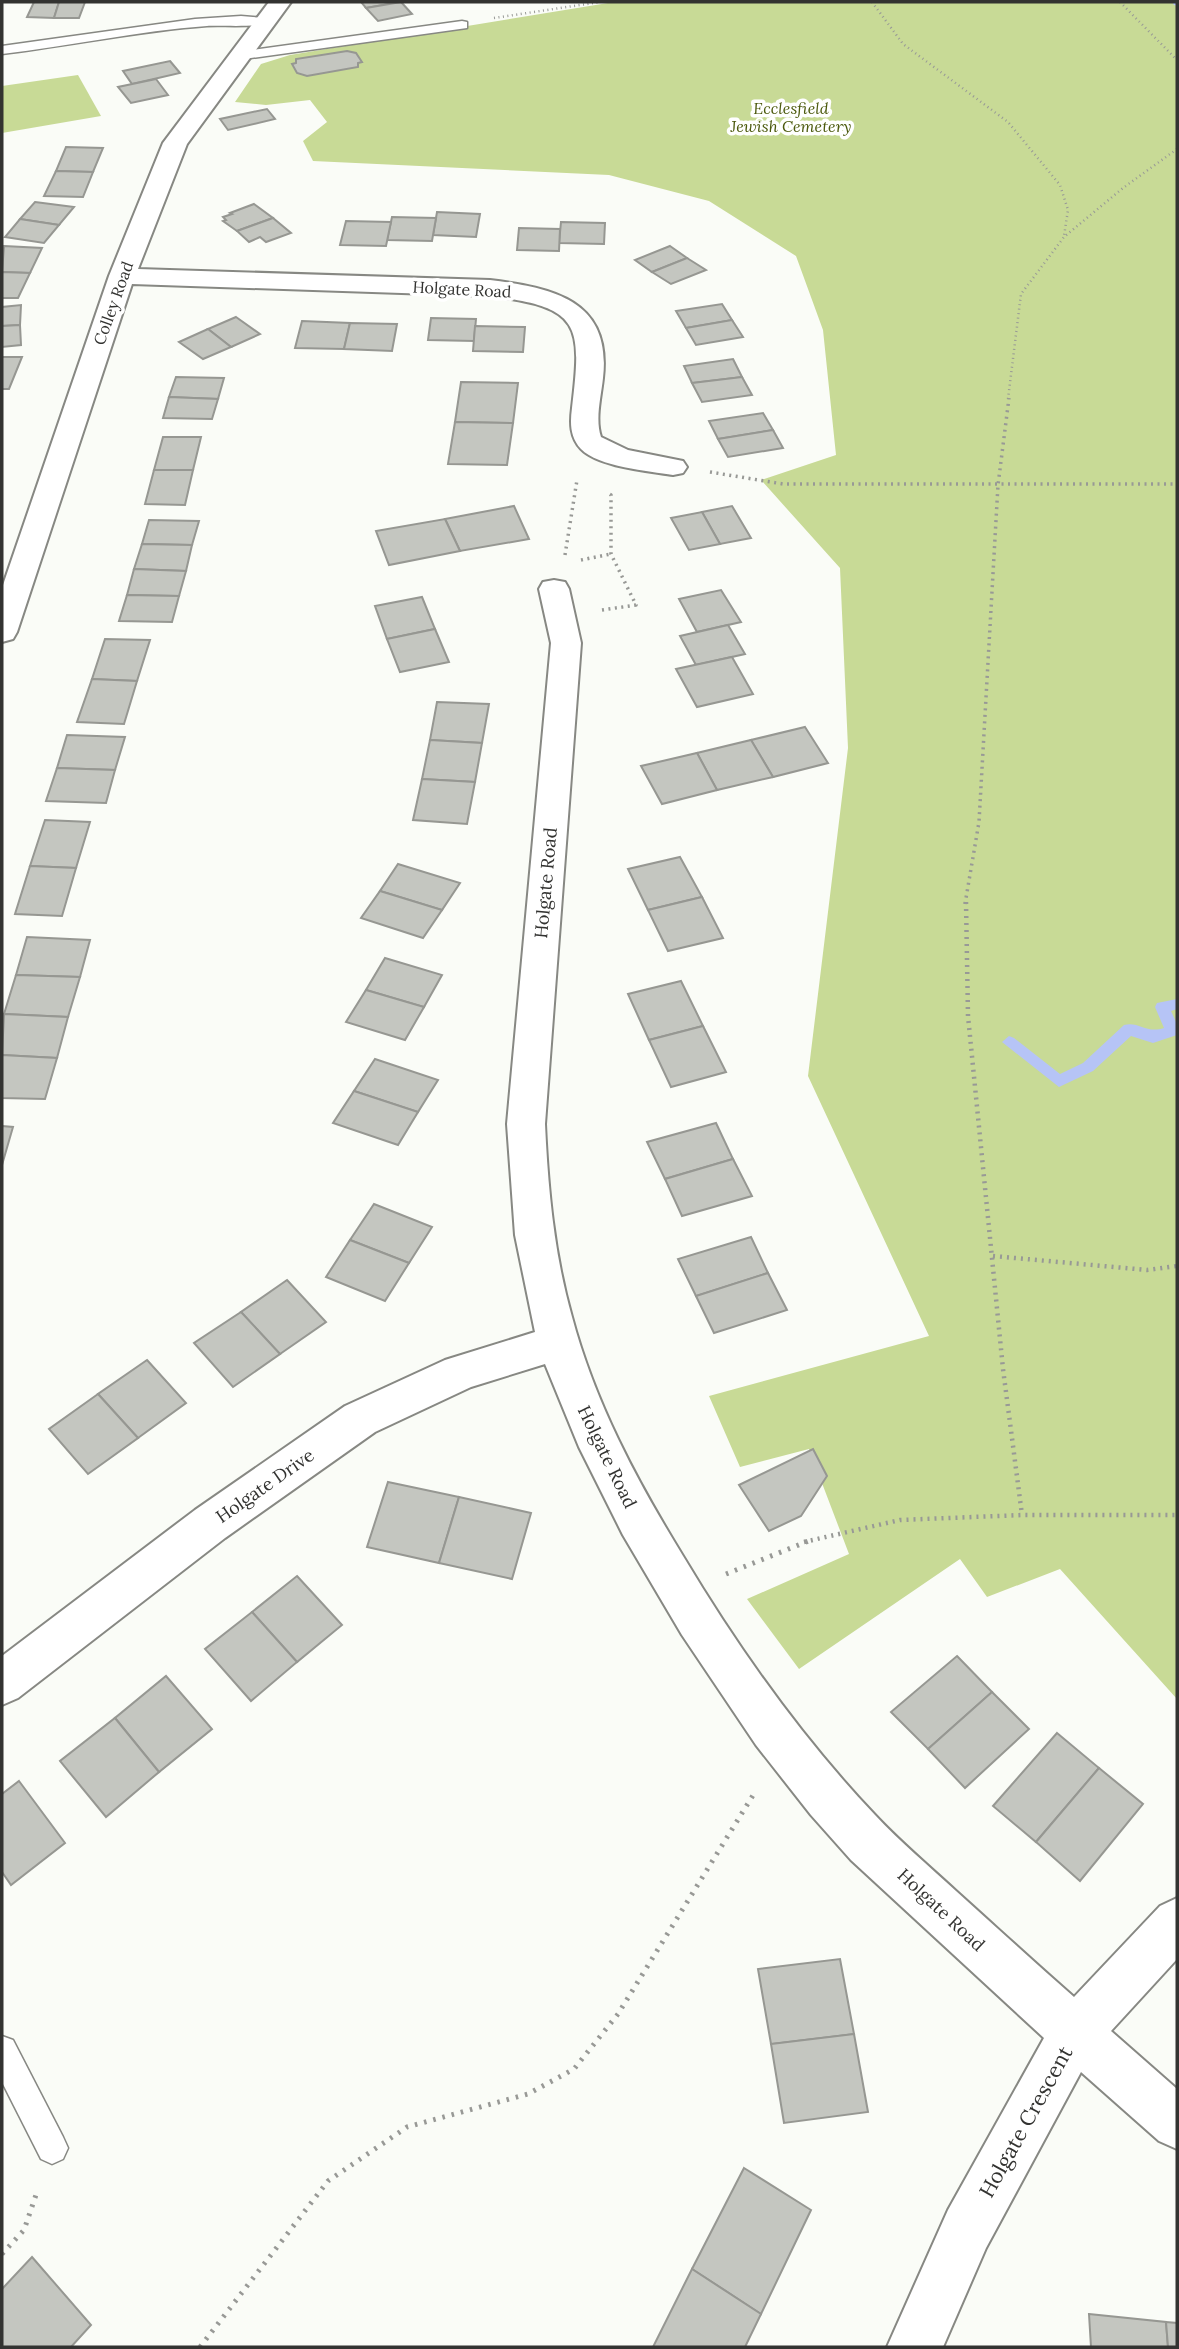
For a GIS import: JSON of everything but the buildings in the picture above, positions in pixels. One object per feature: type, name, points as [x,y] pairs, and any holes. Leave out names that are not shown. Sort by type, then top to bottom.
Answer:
[{"type":"street","name":"Colley Road","points":[[2,632],[13,561],[175,143],[237,55],[280,2]]},
{"type":"street","name":"Holgate Road","points":[[122,276],[490,288],[531,293],[560,302],[576,315],[587,331],[591,351],[584,432],[592,445]]},
{"type":"street","points":[[592,445],[616,455],[673,467]]},
{"type":"street","name":"Holgate Road","points":[[560,589],[566,643],[526,1124],[528,1195],[540,1271],[558,1342],[580,1405],[620,1489],[679,1592],[750,1702],[858,1832],[1074,2034],[1177,2123]]},
{"type":"street","name":"Holgate Drive","points":[[2,1683],[210,1524],[360,1419],[460,1373],[558,1342]]},
{"type":"street","name":"Holgate Crescent","points":[[915,2347],[967,2229],[1074,2034],[1177,1923]]},
{"type":"lane","points":[[2,50],[195,23],[241,20],[264,22]]},
{"type":"lane","points":[[237,55],[462,24]]},
{"type":"lane","points":[[2,2051],[52,2148]]},
{"type":"path","points":[[462,24],[600,2]]},
{"type":"path","points":[[872,2],[903,44],[1008,122],[1060,185],[1068,210],[1064,237]]},
{"type":"path","points":[[1120,2],[1177,60]]},
{"type":"path","points":[[1022,1515],[1003,1369],[968,1016],[965,906],[979,822],[998,485],[1021,294],[1064,237],[1123,188],[1177,149]]},
{"type":"path","points":[[560,589],[578,474],[584,456],[592,445]]},
{"type":"path","points":[[673,467],[783,484],[1177,484]]},
{"type":"path","points":[[560,589],[636,605],[611,554],[611,495],[578,474]]},
{"type":"path","points":[[560,589],[611,554]]},
{"type":"path","points":[[993,1256],[1147,1270],[1177,1266]]},
{"type":"path","points":[[679,1592],[804,1542],[900,1520],[1022,1515],[1177,1515]]},
{"type":"path","points":[[200,2347],[327,2181],[407,2127],[527,2094],[573,2069],[618,2014],[784,1743]]},
{"type":"path","points":[[2,2255],[24,2230],[52,2148]]},
{"type":"green space","name":"Ecclesfield Jewish Cemetery","points":[[614,2],[1177,2],[1177,1699],[1060,1569],[987,1597],[960,1559],[799,1669],[747,1599],[849,1554],[809,1449],[740,1467],[709,1396],[929,1336],[808,1076],[848,748],[840,568],[761,480],[836,455],[823,330],[796,256],[709,201],[609,175],[313,161],[303,141],[327,122],[310,100],[266,105],[235,102],[261,64],[290,55]]},
{"type":"green space","points":[[78,75],[101,116],[2,133],[2,86]]},
{"type":"waterway","points":[[1009,1042],[1059,1081],[1088,1067],[1129,1029],[1153,1037],[1173,1031],[1162,1007],[1177,1004]]}]
